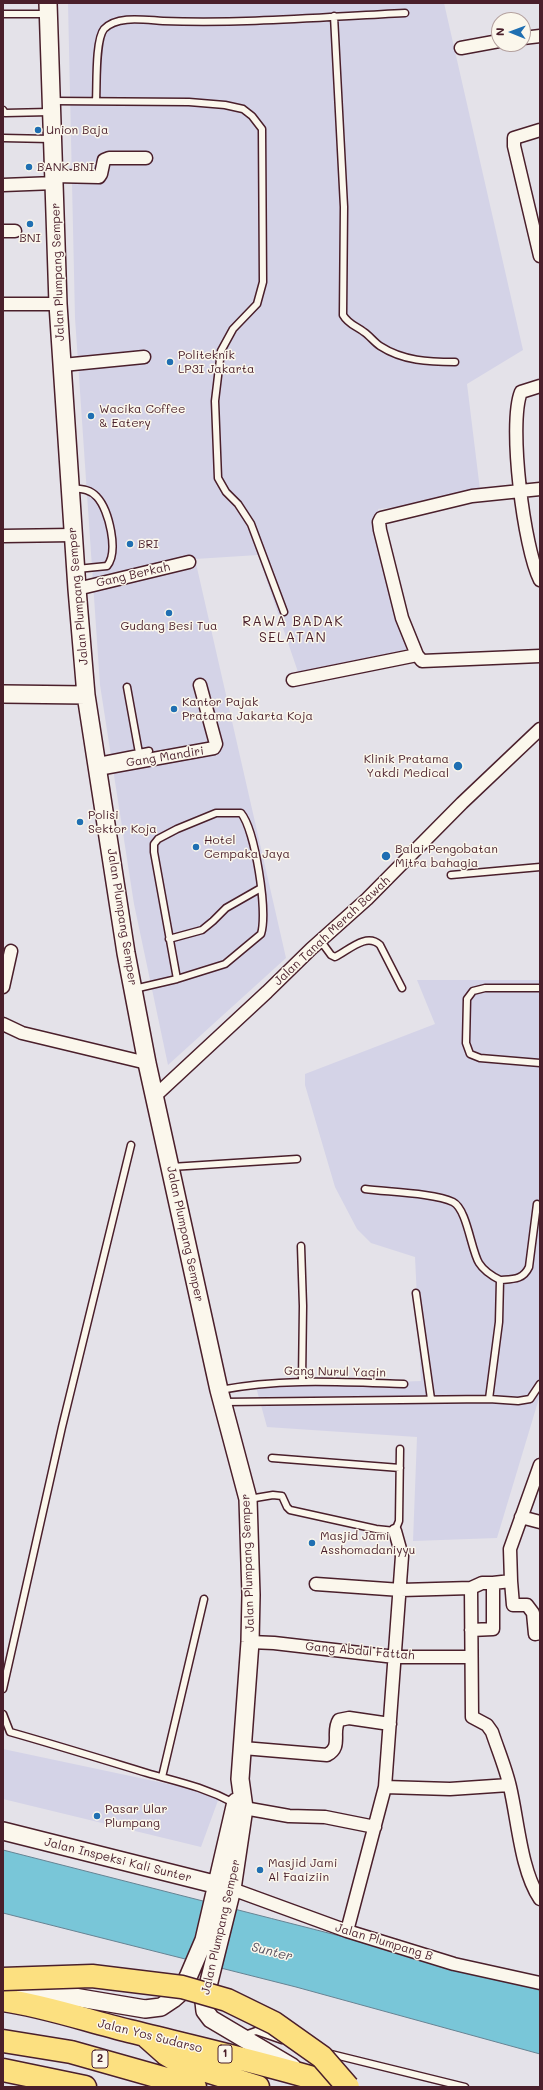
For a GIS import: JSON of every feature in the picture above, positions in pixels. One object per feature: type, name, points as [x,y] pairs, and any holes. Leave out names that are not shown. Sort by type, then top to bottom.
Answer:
[{"type":"highway","points":[[3,1979],[92,1976],[182,1987],[227,2000],[274,2023],[322,2058],[348,2087]]},
{"type":"highway","name":"Jalan Yos Sudarso","points":[[3,2000],[30,2003],[37,2011],[146,2035],[304,2075],[343,2087]]},
{"type":"highway","points":[[3,2012],[37,2011]]},
{"type":"highway","points":[[146,2035],[166,2054],[181,2063],[258,2087]]},
{"type":"highway","name":"2","points":[[3,2041],[71,2052],[195,2087]]},
{"type":"highway","points":[[3,2070],[85,2087]]},
{"type":"main road","name":"Jalan Plumpang Semper","points":[[48,8],[58,304],[75,569],[86,694],[134,989],[148,1063],[221,1396],[248,1499],[251,1595],[250,1642],[240,1779],[240,1802],[231,1894],[209,1979],[204,2002],[205,2011],[210,2019],[242,2036],[304,2075]]},
{"type":"main road","points":[[3,694],[86,694]]},
{"type":"main road","name":"Jalan Plumpang Semper","points":[[3,1985],[145,2009],[161,2007],[173,1999],[181,1992],[204,1940],[215,1889],[240,1802]]},
{"type":"main road","name":"Jalan Inspeksi Kali Sunter","points":[[3,1831],[231,1894]]},
{"type":"street","points":[[461,48],[491,42]]},
{"type":"street","points":[[540,130],[514,138],[514,146],[540,256]]},
{"type":"street","points":[[3,185],[99,177],[102,174],[104,160],[109,158],[146,158]]},
{"type":"street","points":[[3,304],[58,304]]},
{"type":"street","points":[[63,365],[144,357]]},
{"type":"street","points":[[540,386],[521,392],[518,401],[517,436],[521,492],[530,548],[540,580]]},
{"type":"street","points":[[540,489],[472,496],[381,518],[379,522],[402,618],[417,655],[422,661],[540,656]]},
{"type":"street","points":[[3,536],[73,535]]},
{"type":"street","name":"Gang Berkah","points":[[77,589],[189,562]]},
{"type":"street","points":[[293,680],[417,655]]},
{"type":"street","name":"Gang Mandiri","points":[[97,765],[214,748],[216,744],[200,685]]},
{"type":"street","name":"Jalan Tanah Merah Bawah","points":[[155,1096],[320,940],[367,899],[462,803],[540,729]]},
{"type":"street","points":[[3,987],[11,951]]},
{"type":"street","points":[[3,1024],[22,1034],[148,1063]]},
{"type":"street","points":[[540,1465],[520,1517],[510,1549],[510,1580],[513,1605],[527,1605],[533,1613],[535,1634],[540,1633]]},
{"type":"street","points":[[520,1517],[540,1522]]},
{"type":"street","points":[[347,1931],[385,1787],[401,1590],[402,1556],[395,1531]]},
{"type":"street","points":[[316,1584],[401,1590],[471,1588],[482,1583],[510,1580]]},
{"type":"street","points":[[471,1630],[493,1629],[493,1583]]},
{"type":"street","points":[[471,1588],[472,1717],[486,1725],[492,1732],[509,1785],[532,1888],[540,1899]]},
{"type":"street","name":"Gang Abdul Fattah","points":[[250,1642],[274,1643],[395,1657],[471,1657]]},
{"type":"street","points":[[243,1748],[327,1755],[334,1752],[336,1746],[335,1726],[339,1720],[349,1718],[390,1724]]},
{"type":"street","points":[[385,1787],[450,1789],[509,1785]]},
{"type":"street","points":[[240,1802],[289,1816],[325,1817],[375,1827]]},
{"type":"street","name":"Jalan Plumpang B","points":[[231,1894],[454,1964],[540,1984]]},
{"type":"lane","points":[[3,14],[48,8]]},
{"type":"lane","points":[[96,101],[101,35],[112,23],[131,19],[205,22],[405,13]]},
{"type":"lane","points":[[334,16],[344,207],[343,315],[347,322],[363,331],[380,346],[400,356],[422,362],[454,362]]},
{"type":"lane","points":[[3,110],[5,113],[96,101],[189,102],[225,105],[243,109],[252,116],[262,129],[263,282],[257,304],[233,329],[221,351],[215,401],[218,478],[226,492],[238,504],[251,524],[284,612]]},
{"type":"lane","points":[[3,138],[52,139]]},
{"type":"lane","points":[[70,488],[86,489],[96,496],[105,508],[113,544],[112,561],[107,566],[75,569]]},
{"type":"lane","points":[[127,687],[139,753]]},
{"type":"lane","points":[[97,765],[139,753],[149,752]]},
{"type":"lane","points":[[134,989],[177,979],[225,964],[261,934],[264,915],[261,888],[252,841],[246,820],[241,813],[216,813],[164,835],[154,844],[154,852],[177,979]]},
{"type":"lane","points":[[451,875],[540,867]]},
{"type":"lane","points":[[169,939],[202,930],[226,908],[261,888]]},
{"type":"lane","points":[[320,940],[331,955],[335,957],[367,940],[376,941],[380,945],[402,988]]},
{"type":"lane","points":[[540,988],[485,988],[473,991],[467,999],[466,1043],[470,1054],[480,1058],[540,1063]]},
{"type":"lane","points":[[3,1689],[62,1427],[131,1145]]},
{"type":"lane","points":[[171,1167],[297,1159]]},
{"type":"lane","points":[[365,1189],[438,1198],[454,1202],[461,1211],[479,1263],[488,1273],[500,1280],[520,1278],[526,1274],[529,1267],[537,1204]]},
{"type":"lane","points":[[301,1246],[303,1306],[302,1381]]},
{"type":"lane","points":[[489,1399],[499,1322],[500,1280]]},
{"type":"lane","points":[[416,1293],[431,1399]]},
{"type":"lane","name":"Gang Nurul Yaqin","points":[[221,1396],[243,1386],[302,1381],[404,1384]]},
{"type":"lane","points":[[221,1396],[489,1399],[518,1402],[530,1399],[540,1384]]},
{"type":"lane","points":[[248,1499],[273,1495],[282,1496],[290,1510],[376,1529],[395,1531],[400,1520],[400,1449]]},
{"type":"lane","points":[[272,1458],[400,1468]]},
{"type":"lane","points":[[162,1777],[204,1599]]},
{"type":"lane","points":[[3,1714],[10,1732],[212,1791],[240,1802]]},
{"type":"lane","points":[[3,2005],[37,2011]]},
{"type":"lane","points":[[242,2036],[256,2031],[314,2050],[465,2087]]},
{"type":"shaded area","points":[[68,3],[444,3],[523,350],[467,384],[481,498],[378,509],[415,648],[298,672],[258,555],[195,559],[286,958],[168,1065],[134,904],[100,685],[75,318]]},
{"type":"shaded area","points":[[417,980],[540,980],[540,1395],[497,1538],[413,1541],[417,1437],[267,1427],[256,1387],[421,1381],[415,1257],[371,1243],[357,1229],[335,1187],[305,1085],[305,1074],[435,1024]]},
{"type":"shaded area","name":"Pasar Ular Plumpang","points":[[3,1749],[220,1795],[201,1847],[3,1799]]},
{"type":"water","name":"Sunter","points":[[3,1850],[540,1987],[540,2054],[296,1987],[3,1913]]},
{"type":"place","name":"Union Baja","points":[[38,130]]},
{"type":"place","name":"BANK BNI","points":[[29,167]]},
{"type":"place","name":"BNI","points":[[30,224]]},
{"type":"place","name":"Politeknik LP3I Jakarta","points":[[170,362]]},
{"type":"place","name":"Wacika Coffee & Eatery","points":[[91,416]]},
{"type":"place","name":"BRI","points":[[130,544]]},
{"type":"place","name":"Gudang Besi Tua","points":[[169,613]]},
{"type":"place","name":"Kantor Pajak Pratama Jakarta Koja","points":[[174,709]]},
{"type":"place","name":"Klinik Pratama Yakdi Medical","points":[[458,766]]},
{"type":"place","name":"Polisi Sektor Koja","points":[[80,822]]},
{"type":"place","name":"Hotel Cempaka Jaya","points":[[196,847]]},
{"type":"place","name":"Balai Pengobatan Mitra bahagia","points":[[386,856]]},
{"type":"place","name":"Masjid Jami Asshomadaniyyu","points":[[312,1543]]},
{"type":"place","name":"Pasar Ular Plumpang","points":[[97,1816]]},
{"type":"place","name":"Masjid Jami Al Faaiziin","points":[[260,1870]]},
{"type":"district","name":"RAWA BADAK SELATAN","points":[[293,630]]}]
